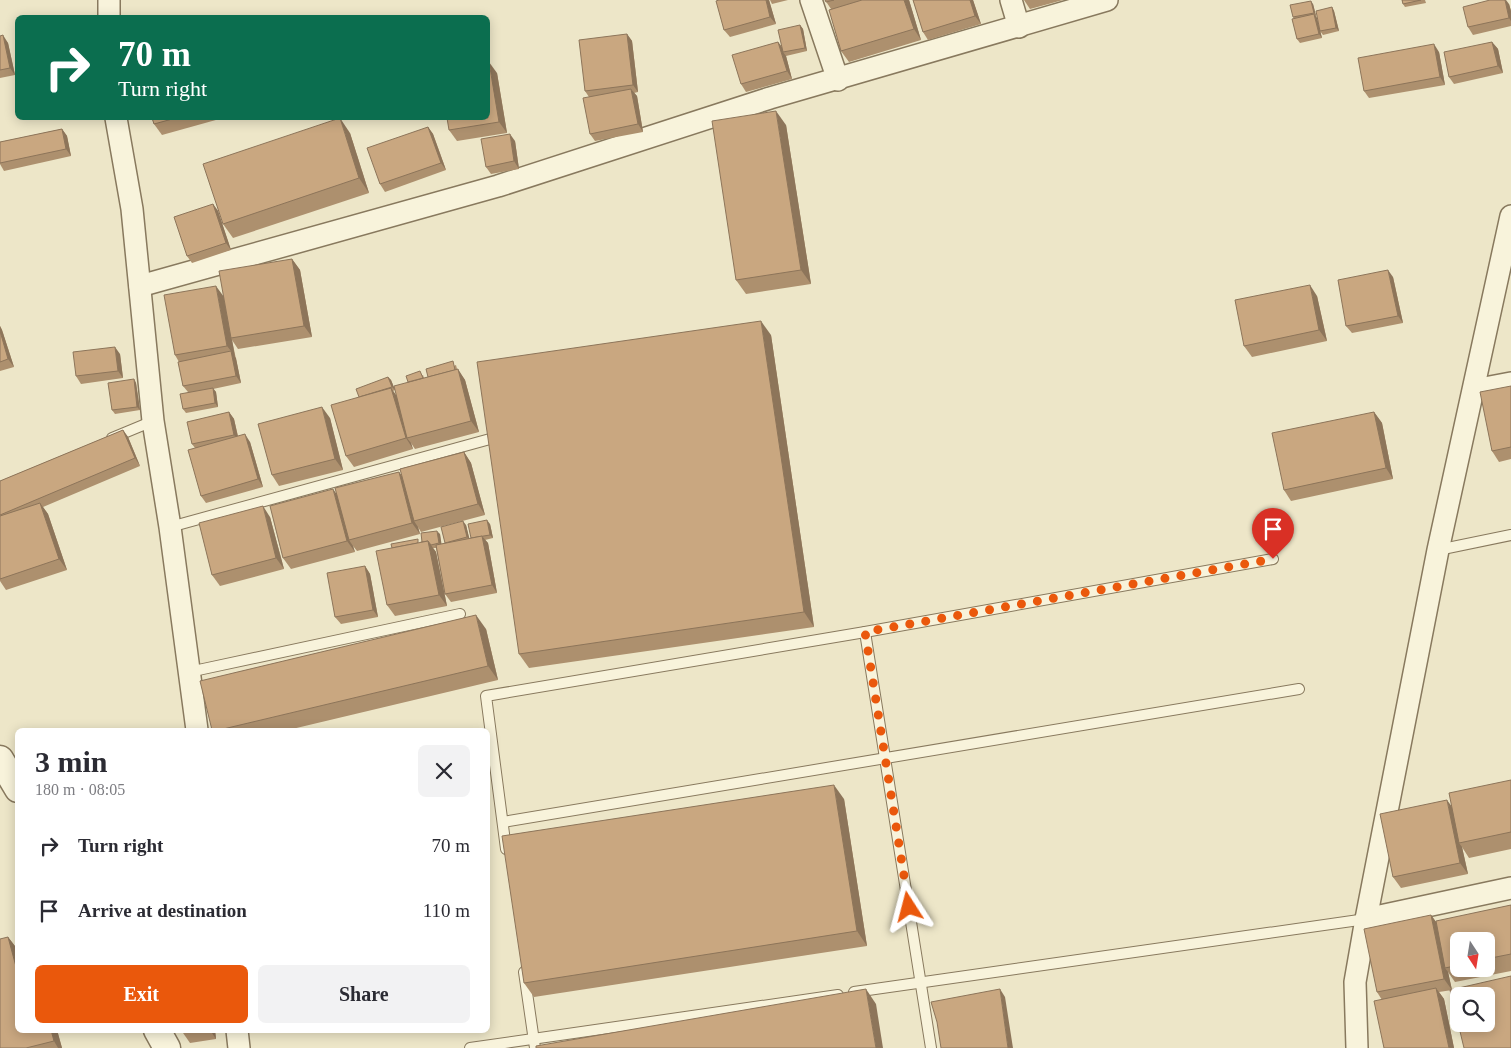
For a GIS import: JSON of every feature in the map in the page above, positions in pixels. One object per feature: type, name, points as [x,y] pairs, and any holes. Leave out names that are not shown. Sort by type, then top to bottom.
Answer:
[{"type":"street","points":[[108,0],[109,15]]},
{"type":"street","points":[[810,0],[838,80]]},
{"type":"street","points":[[1011,0],[1019,27]]},
{"type":"street","points":[[140,286],[498,186],[770,98],[838,80],[1107,0]]},
{"type":"street","points":[[116,120],[132,209],[153,421],[170,527],[197,728]]},
{"type":"street","points":[[1357,1048],[1355,982],[1366,918],[1438,550],[1511,216]]},
{"type":"street","points":[[1474,390],[1511,383]]},
{"type":"street","points":[[0,759],[15,784]]},
{"type":"street","points":[[1366,918],[1511,888]]},
{"type":"street","points":[[159,1033],[167,1048]]},
{"type":"street","points":[[237,1033],[239,1048]]},
{"type":"lane","points":[[99,443],[153,421]]},
{"type":"lane","points":[[170,527],[490,438]]},
{"type":"lane","points":[[1438,550],[1511,535]]},
{"type":"lane","points":[[508,861],[486,696],[865,632],[1273,559]]},
{"type":"lane","points":[[189,672],[460,614]]},
{"type":"lane","points":[[865,632],[931,1048]]},
{"type":"lane","points":[[502,822],[1299,688]]},
{"type":"lane","points":[[470,1048],[534,1043],[921,982],[1366,918]]},
{"type":"lane","points":[[522,960],[534,1043]]},
{"type":"building","points":[[766,0],[770,17],[724,30],[716,1]]},
{"type":"building","points":[[862,0],[904,0],[914,29],[841,51],[829,10]]},
{"type":"building","points":[[913,0],[970,0],[975,16],[923,32]]},
{"type":"building","points":[[1402,0],[1421,0],[1403,4]]},
{"type":"building","points":[[1490,0],[1505,0],[1509,18],[1468,27],[1463,7]]},
{"type":"building","points":[[1311,1],[1314,13],[1293,17],[1290,5]]},
{"type":"building","points":[[1332,7],[1336,28],[1320,31],[1316,11]]},
{"type":"building","points":[[1314,14],[1319,34],[1297,39],[1292,19]]},
{"type":"building","points":[[800,25],[805,48],[783,52],[778,30]]},
{"type":"building","points":[[627,34],[633,85],[585,91],[579,40]]},
{"type":"building","points":[[3,35],[10,68],[0,70],[0,36]]},
{"type":"building","points":[[778,42],[787,71],[741,84],[732,55]]},
{"type":"building","points":[[1492,42],[1498,66],[1449,77],[1444,52]]},
{"type":"building","points":[[1434,44],[1440,77],[1364,91],[1358,58]]},
{"type":"building","points":[[490,68],[499,122],[449,130],[447,120],[490,120]]},
{"type":"building","points":[[631,89],[638,124],[590,134],[583,98]]},
{"type":"building","points":[[776,111],[801,270],[736,280],[712,121]]},
{"type":"building","points":[[153,120],[169,120],[154,124]]},
{"type":"building","points":[[334,120],[341,120],[359,178],[223,224],[203,164]]},
{"type":"building","points":[[428,127],[441,163],[380,184],[367,148]]},
{"type":"building","points":[[62,129],[66,149],[0,163],[0,142]]},
{"type":"building","points":[[510,134],[514,161],[486,167],[481,139]]},
{"type":"building","points":[[213,204],[226,243],[187,256],[174,217]]},
{"type":"building","points":[[292,259],[304,326],[231,338],[219,271]]},
{"type":"building","points":[[1388,270],[1398,316],[1346,326],[1338,280]]},
{"type":"building","points":[[1310,285],[1319,330],[1244,346],[1235,300]]},
{"type":"building","points":[[216,286],[227,346],[175,355],[164,295]]},
{"type":"building","points":[[761,321],[804,612],[519,654],[477,362]]},
{"type":"building","points":[[0,331],[8,359],[0,362]]},
{"type":"building","points":[[115,347],[118,371],[76,376],[73,352]]},
{"type":"building","points":[[231,351],[236,376],[183,386],[178,362]]},
{"type":"building","points":[[453,361],[455,370],[428,377],[426,369]]},
{"type":"building","points":[[458,369],[471,421],[407,438],[394,386]]},
{"type":"building","points":[[420,371],[423,378],[408,382],[406,376]]},
{"type":"building","points":[[388,377],[392,387],[359,397],[356,389]]},
{"type":"building","points":[[134,379],[137,407],[112,410],[108,383]]},
{"type":"building","points":[[1511,386],[1511,447],[1492,451],[1480,392]]},
{"type":"building","points":[[213,388],[215,403],[183,409],[180,394]]},
{"type":"building","points":[[391,388],[406,438],[346,456],[331,405]]},
{"type":"building","points":[[322,407],[335,459],[272,475],[258,424]]},
{"type":"building","points":[[229,412],[234,435],[192,444],[187,422]]},
{"type":"building","points":[[1374,412],[1386,468],[1284,490],[1272,433]]},
{"type":"building","points":[[123,430],[135,458],[0,515],[0,481]]},
{"type":"building","points":[[245,434],[258,479],[201,496],[188,450]]},
{"type":"building","points":[[464,452],[478,504],[414,521],[400,469]]},
{"type":"building","points":[[399,472],[412,523],[349,540],[335,488]]},
{"type":"building","points":[[333,489],[347,541],[283,558],[270,506]]},
{"type":"building","points":[[40,503],[59,559],[0,579],[0,516]]},
{"type":"building","points":[[263,506],[276,558],[212,575],[199,523]]},
{"type":"building","points":[[487,520],[490,535],[471,538],[468,524]]},
{"type":"building","points":[[463,521],[467,537],[445,543],[441,527]]},
{"type":"building","points":[[437,531],[439,543],[431,545],[428,541],[422,542],[421,533]]},
{"type":"building","points":[[482,536],[492,585],[445,594],[436,545]]},
{"type":"building","points":[[418,539],[418,543],[392,548],[391,544]]},
{"type":"building","points":[[428,541],[439,595],[387,605],[376,551]]},
{"type":"building","points":[[365,566],[373,610],[335,617],[327,573]]},
{"type":"building","points":[[476,615],[488,666],[227,728],[212,728],[200,681]]},
{"type":"building","points":[[1511,780],[1511,832],[1459,843],[1449,793]]},
{"type":"building","points":[[834,785],[857,931],[524,983],[502,836]]},
{"type":"building","points":[[1447,800],[1460,863],[1393,877],[1380,814]]},
{"type":"building","points":[[1511,905],[1511,954],[1495,957],[1495,932],[1450,932],[1450,967],[1445,968],[1436,921]]},
{"type":"building","points":[[1431,915],[1444,979],[1377,992],[1364,929]]},
{"type":"building","points":[[8,937],[15,963],[15,1033],[52,1033],[54,1041],[26,1048],[0,1048],[0,939]]},
{"type":"building","points":[[1511,976],[1511,1048],[1464,1048],[1460,1032],[1495,1032],[1495,987],[1463,987]]},
{"type":"building","points":[[1436,988],[1449,1048],[1384,1048],[1374,1001]]},
{"type":"building","points":[[866,989],[876,1048],[536,1048],[536,1046]]},
{"type":"building","points":[[1000,989],[1008,1048],[941,1048],[937,1022],[931,1002]]},
{"type":"route","points":[[909,907],[865,632],[1273,559]]}]
